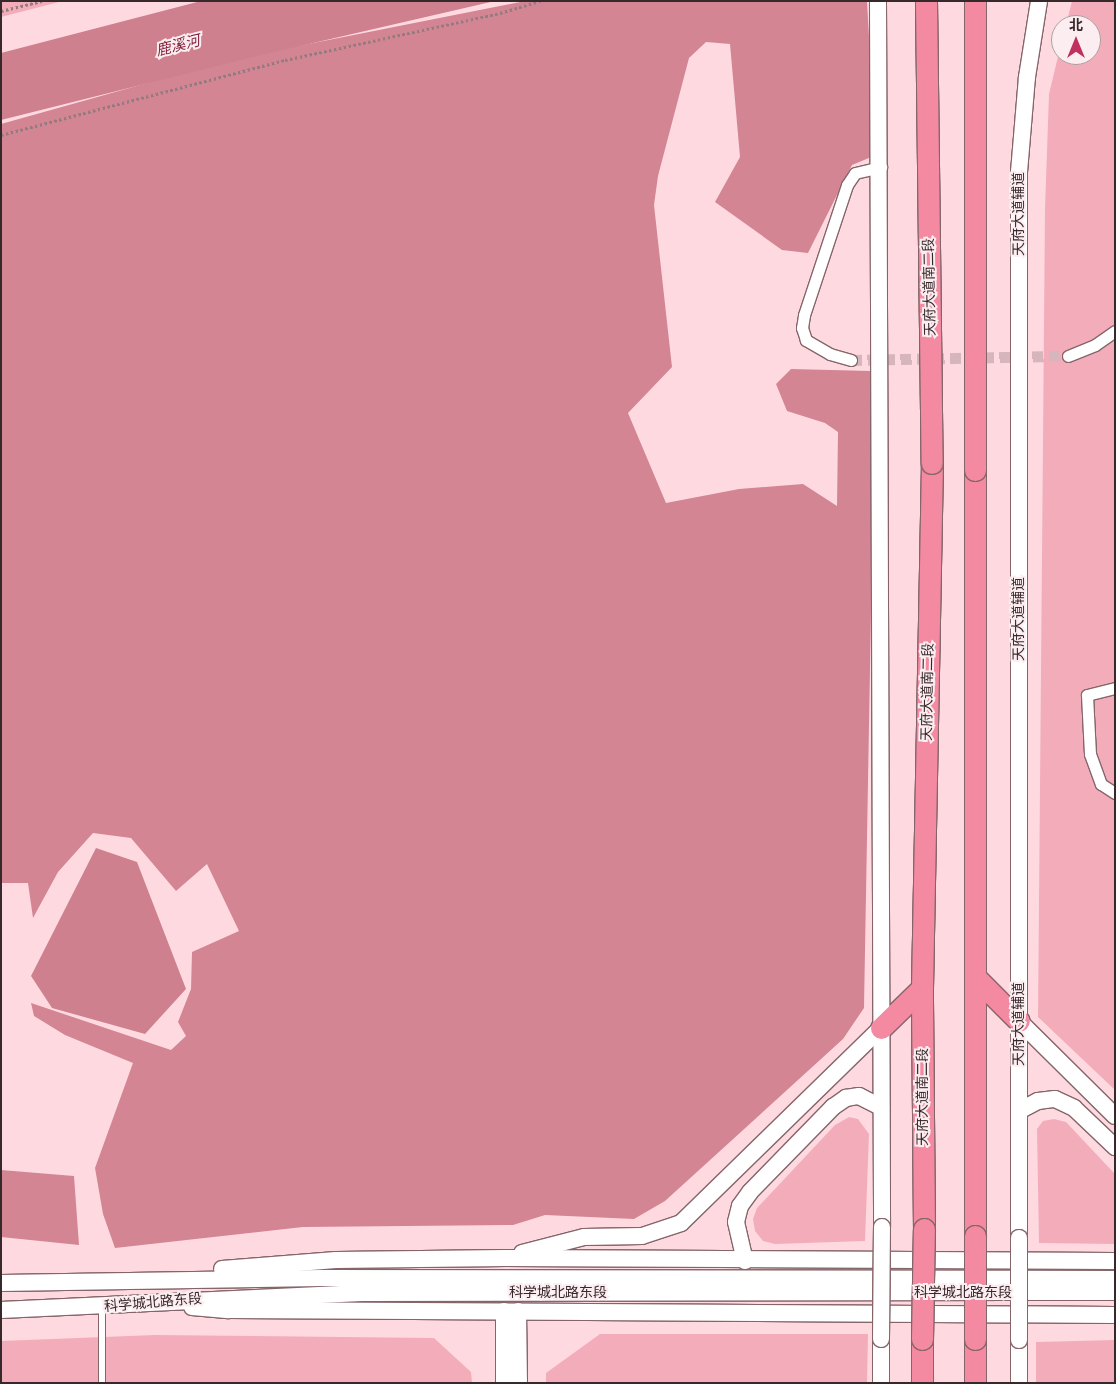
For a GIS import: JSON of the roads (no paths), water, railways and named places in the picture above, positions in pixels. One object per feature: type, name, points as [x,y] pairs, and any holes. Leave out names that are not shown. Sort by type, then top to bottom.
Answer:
[{"type":"highway","name":"天府大道南二段","points":[[922,1383],[924,1229],[922,988],[932,463],[926,1]]},
{"type":"highway","points":[[975,1],[975,1383]]},
{"type":"highway","points":[[975,977],[1019,1021]]},
{"type":"highway","points":[[880,1028],[922,988]]},
{"type":"street","points":[[878,1],[881,167],[880,1107],[882,1227],[880,1383]]},
{"type":"street","name":"天府大道辅道","points":[[1019,1383],[1019,172],[1027,77],[1039,1]]},
{"type":"street","points":[[851,360],[830,354],[806,340],[804,315],[847,185],[855,173],[881,167]]},
{"type":"street","points":[[1068,356],[1096,345],[1115,331]]},
{"type":"street","points":[[1115,688],[1087,695],[1090,754],[1101,784],[1115,793]]},
{"type":"street","points":[[1019,1021],[1115,1116]]},
{"type":"street","points":[[506,1258],[562,1241],[584,1237],[642,1236],[681,1223],[880,1028]]},
{"type":"street","points":[[745,1262],[736,1222],[740,1206],[750,1192],[833,1107],[846,1098],[859,1096],[880,1107]]},
{"type":"street","points":[[1019,1111],[1038,1101],[1055,1099],[1074,1108],[1115,1147]]},
{"type":"street","points":[[162,1279],[218,1270],[336,1260],[506,1258],[745,1262],[1115,1261]]},
{"type":"street","name":"科学城北路东段","points":[[1,1283],[162,1279],[1115,1279]]},
{"type":"street","name":"科学城北路东段","points":[[1,1310],[102,1307],[143,1303],[362,1293],[1115,1292]]},
{"type":"street","points":[[143,1303],[229,1310],[1115,1315]]},
{"type":"street","points":[[504,1383],[511,1311]]},
{"type":"street","points":[[511,1311],[519,1383]]},
{"type":"lane","points":[[102,1307],[102,1383]]},
{"type":"water","name":"鹿溪河","points":[[201,1],[495,1],[257,56],[1,120],[1,53]]},
{"type":"water","points":[[96,848],[137,862],[186,989],[145,1034],[52,1008],[31,976]]},
{"type":"tunnel","points":[[851,360],[1068,356]]}]
